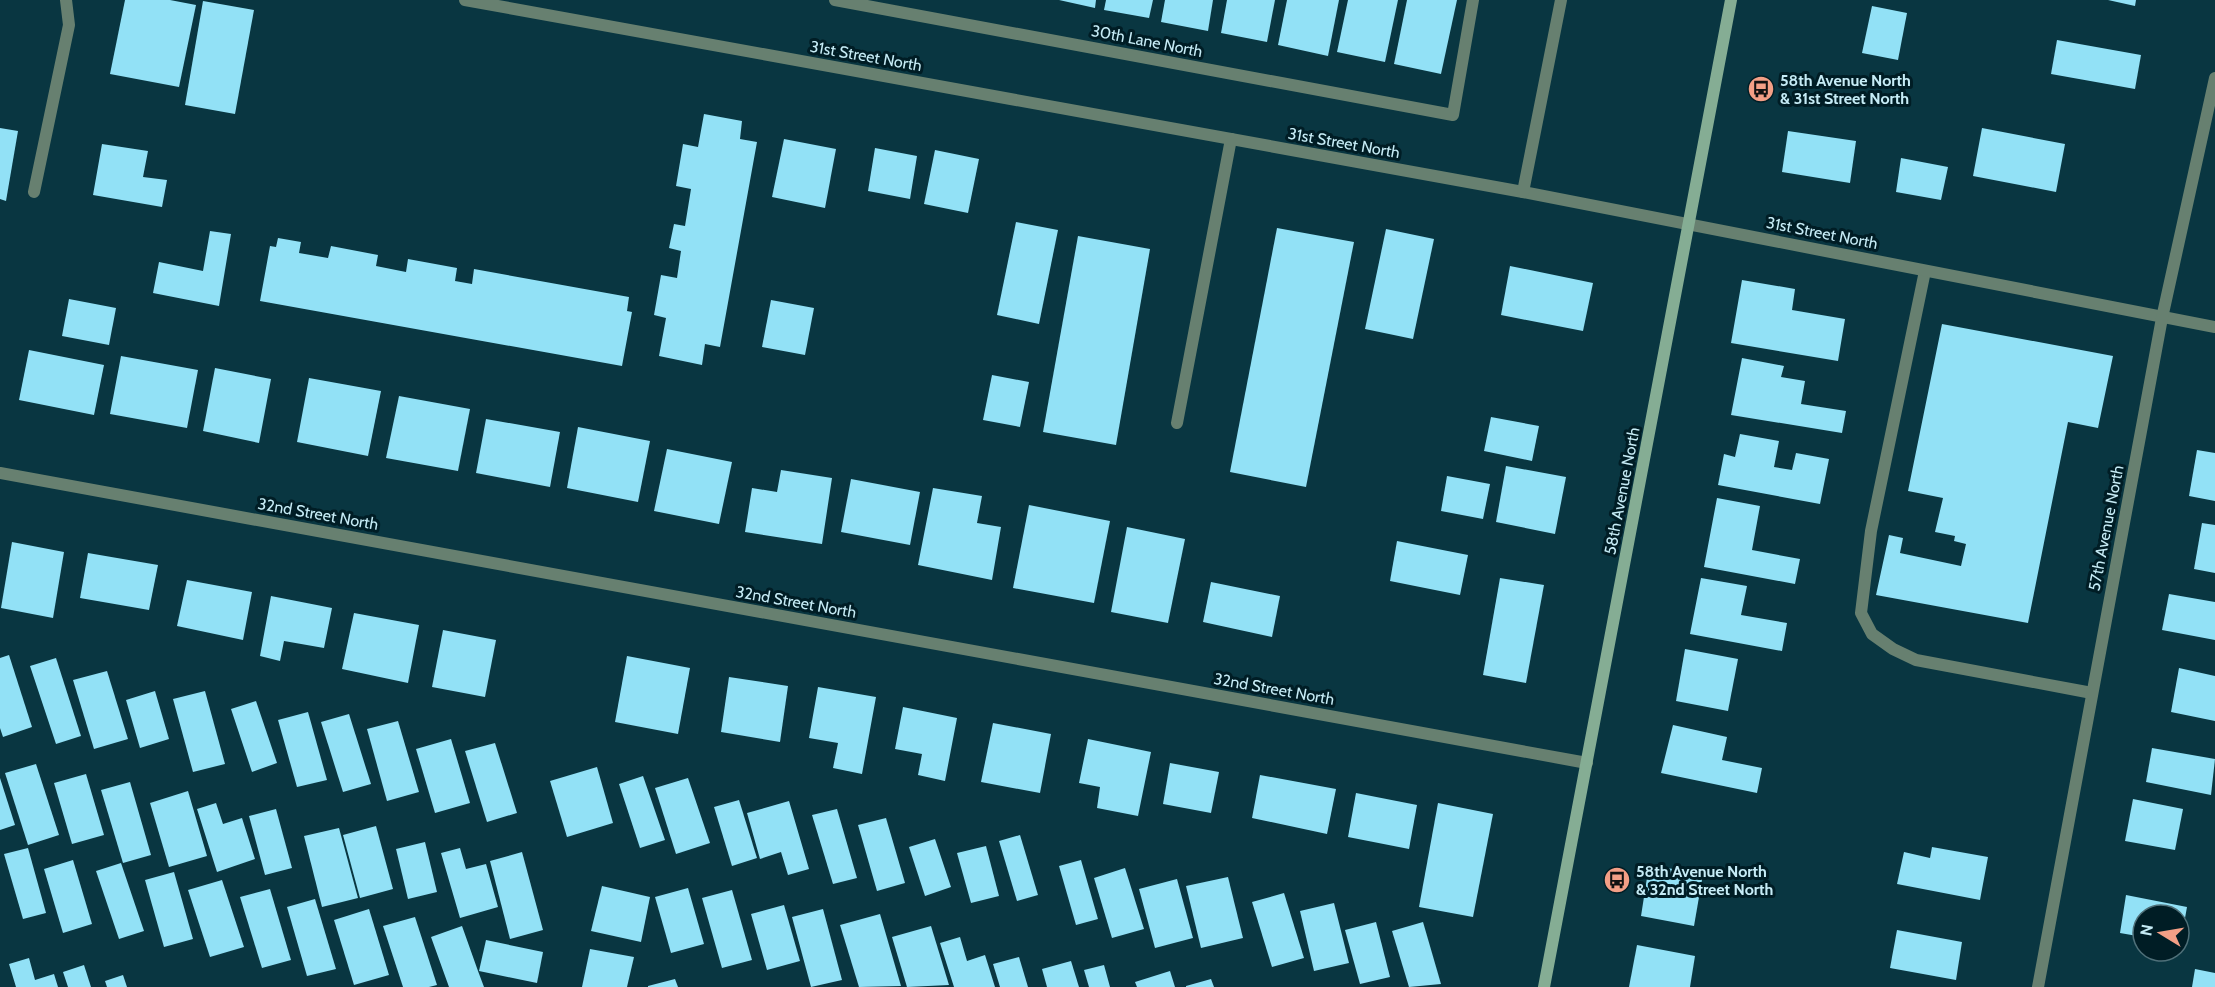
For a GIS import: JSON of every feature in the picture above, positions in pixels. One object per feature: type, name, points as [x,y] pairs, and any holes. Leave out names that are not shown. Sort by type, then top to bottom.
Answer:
[{"type":"street","points":[[34,192],[69,25],[66,0]]},
{"type":"street","name":"31st Street North","points":[[465,0],[1523,192],[2215,327]]},
{"type":"street","name":"30th Lane North","points":[[836,0],[1453,115],[1473,0]]},
{"type":"street","points":[[1523,192],[1561,0]]},
{"type":"street","name":"58th Avenue North","points":[[1544,987],[1731,0]]},
{"type":"street","name":"57th Avenue North","points":[[2038,987],[2162,318],[2215,78]]},
{"type":"street","points":[[1177,423],[1231,139]]},
{"type":"street","points":[[1924,271],[1871,531],[1861,612],[1872,633],[1893,649],[1916,660],[2092,693]]},
{"type":"street","name":"32nd Street North","points":[[0,473],[1587,763]]},
{"type":"building","points":[[125,0],[170,0],[196,5],[179,87],[110,74]]},
{"type":"building","points":[[1059,0],[1096,0],[1095,8]]},
{"type":"building","points":[[1106,0],[1153,0],[1149,18],[1104,10]]},
{"type":"building","points":[[1165,0],[1213,0],[1208,31],[1161,22]]},
{"type":"building","points":[[1227,0],[1275,0],[1267,42],[1221,33]]},
{"type":"building","points":[[1287,0],[1339,0],[1328,56],[1278,45]]},
{"type":"building","points":[[1348,0],[1398,0],[1385,62],[1337,52]]},
{"type":"building","points":[[1407,0],[1457,0],[1441,74],[1394,64]]},
{"type":"building","points":[[2108,0],[2136,0],[2135,6]]},
{"type":"building","points":[[203,1],[254,10],[235,114],[185,105]]},
{"type":"building","points":[[1872,6],[1907,13],[1898,60],[1862,53]]},
{"type":"building","points":[[2057,40],[2141,55],[2135,89],[2051,74]]},
{"type":"building","points":[[704,114],[742,121],[740,139],[757,142],[720,347],[705,344],[702,365],[659,356],[666,318],[654,315],[661,275],[677,278],[681,251],[669,248],[674,224],[685,226],[691,189],[676,186],[683,144],[698,147]]},
{"type":"building","points":[[0,128],[18,131],[6,201],[0,199]]},
{"type":"building","points":[[1982,128],[2065,144],[2056,192],[1973,176]]},
{"type":"building","points":[[1788,131],[1856,141],[1850,183],[1782,172]]},
{"type":"building","points":[[784,139],[836,149],[825,208],[772,197]]},
{"type":"building","points":[[102,144],[148,151],[143,177],[167,180],[162,207],[93,195]]},
{"type":"building","points":[[875,148],[917,156],[910,199],[868,191]]},
{"type":"building","points":[[935,150],[979,159],[968,213],[924,204]]},
{"type":"building","points":[[1901,158],[1948,167],[1941,200],[1896,192]]},
{"type":"building","points":[[1016,222],[1058,230],[1039,324],[997,315]]},
{"type":"building","points":[[1277,228],[1354,242],[1306,487],[1230,472]]},
{"type":"building","points":[[1386,229],[1434,239],[1413,339],[1365,329]]},
{"type":"building","points":[[210,231],[231,234],[219,306],[153,293],[159,262],[203,271]]},
{"type":"building","points":[[1078,236],[1150,249],[1116,445],[1043,432]]},
{"type":"building","points":[[278,238],[301,242],[299,253],[328,258],[331,246],[378,255],[376,266],[406,272],[408,259],[457,268],[455,281],[472,284],[474,269],[629,297],[627,311],[632,312],[622,366],[260,301],[270,246],[276,247]]},
{"type":"building","points":[[1510,266],[1593,283],[1583,331],[1501,315]]},
{"type":"building","points":[[1742,280],[1795,289],[1792,310],[1845,319],[1838,361],[1731,343]]},
{"type":"building","points":[[69,299],[116,308],[109,345],[62,336]]},
{"type":"building","points":[[771,300],[814,308],[805,355],[762,347]]},
{"type":"building","points":[[1942,324],[2113,356],[2098,428],[2068,422],[2028,623],[1876,595],[1889,535],[1903,538],[1900,553],[1961,566],[1966,544],[1954,541],[1955,536],[1935,532],[1943,498],[1908,491]]},
{"type":"building","points":[[29,350],[104,365],[94,415],[19,400]]},
{"type":"building","points":[[121,356],[198,370],[187,428],[110,414]]},
{"type":"building","points":[[1742,358],[1784,366],[1781,377],[1805,381],[1801,404],[1846,411],[1842,433],[1731,415]]},
{"type":"building","points":[[215,368],[271,379],[259,443],[203,431]]},
{"type":"building","points":[[992,375],[1029,382],[1020,427],[983,420]]},
{"type":"building","points":[[309,378],[381,391],[368,456],[297,442]]},
{"type":"building","points":[[399,396],[470,409],[458,471],[386,458]]},
{"type":"building","points":[[1491,417],[1539,426],[1532,461],[1484,451]]},
{"type":"building","points":[[486,419],[560,432],[550,487],[476,473]]},
{"type":"building","points":[[578,427],[650,441],[638,502],[567,488]]},
{"type":"building","points":[[1740,434],[1779,441],[1774,467],[1792,470],[1796,453],[1829,459],[1820,504],[1718,485],[1724,454],[1735,457]]},
{"type":"building","points":[[667,449],[732,462],[719,524],[654,511]]},
{"type":"building","points":[[2197,450],[2215,453],[2215,501],[2189,496]]},
{"type":"building","points":[[1506,466],[1566,477],[1555,534],[1496,522]]},
{"type":"building","points":[[781,470],[832,478],[822,544],[745,532],[752,488],[777,492]]},
{"type":"building","points":[[1447,476],[1490,484],[1483,519],[1441,511]]},
{"type":"building","points":[[851,479],[920,492],[910,545],[841,532]]},
{"type":"building","points":[[933,488],[982,496],[977,523],[1001,527],[992,580],[918,565]]},
{"type":"building","points":[[1717,498],[1760,506],[1752,550],[1800,559],[1795,584],[1704,567]]},
{"type":"building","points":[[1029,505],[1110,521],[1094,603],[1013,588]]},
{"type":"building","points":[[2202,523],[2215,525],[2215,573],[2194,569]]},
{"type":"building","points":[[1127,527],[1185,539],[1168,623],[1111,612]]},
{"type":"building","points":[[1397,541],[1468,555],[1460,595],[1390,581]]},
{"type":"building","points":[[12,542],[64,552],[53,618],[1,608]]},
{"type":"building","points":[[88,553],[158,565],[149,610],[80,598]]},
{"type":"building","points":[[1500,578],[1544,585],[1526,683],[1483,675]]},
{"type":"building","points":[[1701,578],[1747,586],[1741,615],[1787,623],[1782,651],[1690,634]]},
{"type":"building","points":[[187,580],[252,592],[243,640],[177,626]]},
{"type":"building","points":[[1211,582],[1280,596],[1272,637],[1203,622]]},
{"type":"building","points":[[2169,594],[2215,602],[2215,640],[2162,630]]},
{"type":"building","points":[[271,596],[332,608],[324,648],[284,641],[280,661],[260,656]]},
{"type":"building","points":[[354,613],[419,625],[408,683],[342,669]]},
{"type":"building","points":[[443,630],[496,640],[485,697],[432,687]]},
{"type":"building","points":[[1685,649],[1738,659],[1728,711],[1676,701]]},
{"type":"building","points":[[9,655],[32,727],[3,737],[0,728],[0,658]]},
{"type":"building","points":[[627,656],[690,668],[678,734],[615,722]]},
{"type":"building","points":[[56,658],[81,736],[56,744],[30,666]]},
{"type":"building","points":[[2179,668],[2215,676],[2215,721],[2171,712]]},
{"type":"building","points":[[107,671],[128,739],[94,749],[73,680]]},
{"type":"building","points":[[729,677],[788,686],[780,742],[721,732]]},
{"type":"building","points":[[818,687],[876,697],[862,774],[833,768],[838,743],[809,738]]},
{"type":"building","points":[[155,691],[169,739],[140,748],[126,700]]},
{"type":"building","points":[[205,691],[225,764],[193,772],[173,699]]},
{"type":"building","points":[[256,701],[277,763],[252,772],[231,709]]},
{"type":"building","points":[[903,707],[957,718],[945,781],[918,775],[922,754],[895,749]]},
{"type":"building","points":[[308,712],[327,780],[297,787],[278,720]]},
{"type":"building","points":[[349,714],[371,784],[343,792],[321,722]]},
{"type":"building","points":[[398,721],[419,792],[387,801],[367,729]]},
{"type":"building","points":[[993,723],[1051,734],[1040,793],[981,782]]},
{"type":"building","points":[[1673,725],[1727,737],[1722,760],[1762,768],[1757,793],[1661,773]]},
{"type":"building","points":[[451,739],[470,803],[435,813],[416,749]]},
{"type":"building","points":[[1088,739],[1151,752],[1138,816],[1097,808],[1100,787],[1079,783]]},
{"type":"building","points":[[495,743],[517,813],[487,822],[465,751]]},
{"type":"building","points":[[2152,748],[2215,759],[2211,795],[2146,782]]},
{"type":"building","points":[[1170,763],[1219,772],[1211,813],[1163,804]]},
{"type":"building","points":[[36,764],[59,835],[28,845],[5,773]]},
{"type":"building","points":[[597,767],[613,823],[567,837],[550,781]]},
{"type":"building","points":[[86,774],[104,835],[72,844],[54,783]]},
{"type":"building","points":[[1260,775],[1336,789],[1327,834],[1252,818]]},
{"type":"building","points":[[643,776],[665,840],[640,848],[619,784]]},
{"type":"building","points":[[0,778],[15,825],[0,830]]},
{"type":"building","points":[[688,778],[710,843],[676,854],[655,788]]},
{"type":"building","points":[[130,782],[151,855],[123,863],[101,790]]},
{"type":"building","points":[[188,791],[207,856],[169,867],[150,803]]},
{"type":"building","points":[[1356,793],[1417,805],[1409,849],[1348,837]]},
{"type":"building","points":[[2133,799],[2183,809],[2175,850],[2125,841]]},
{"type":"building","points":[[739,800],[757,858],[732,866],[714,807]]},
{"type":"building","points":[[789,801],[809,869],[788,875],[781,852],[760,859],[747,813]]},
{"type":"building","points":[[216,803],[223,824],[242,818],[255,859],[217,872],[197,809]]},
{"type":"building","points":[[1438,803],[1493,814],[1473,917],[1419,907]]},
{"type":"building","points":[[276,809],[292,868],[265,875],[249,816]]},
{"type":"building","points":[[837,809],[857,878],[833,884],[812,815]]},
{"type":"building","points":[[886,818],[905,883],[877,891],[858,825]]},
{"type":"building","points":[[376,826],[393,889],[360,898],[343,835]]},
{"type":"building","points":[[339,828],[358,898],[322,907],[304,836]]},
{"type":"building","points":[[1020,835],[1038,895],[1017,901],[999,841]]},
{"type":"building","points":[[935,839],[951,887],[925,896],[909,847]]},
{"type":"building","points":[[425,842],[437,892],[408,899],[396,849]]},
{"type":"building","points":[[986,846],[999,896],[971,903],[957,853]]},
{"type":"building","points":[[1932,847],[1988,857],[1980,900],[1897,884],[1904,852],[1930,858]]},
{"type":"building","points":[[28,848],[46,913],[23,919],[4,854]]},
{"type":"building","points":[[460,848],[466,869],[486,864],[498,907],[460,918],[441,853]]},
{"type":"building","points":[[522,852],[543,930],[510,939],[490,861]]},
{"type":"building","points":[[73,860],[92,924],[63,933],[44,869]]},
{"type":"building","points":[[1081,860],[1098,919],[1076,925],[1059,866]]},
{"type":"building","points":[[121,863],[144,931],[119,939],[96,871]]},
{"type":"building","points":[[1649,865],[1703,874],[1694,926],[1641,916]]},
{"type":"building","points":[[1125,868],[1144,929],[1112,938],[1094,878]]},
{"type":"building","points":[[174,872],[193,939],[164,947],[145,880]]},
{"type":"building","points":[[1228,877],[1243,938],[1201,948],[1186,886]]},
{"type":"building","points":[[1177,879],[1193,938],[1155,948],[1139,889]]},
{"type":"building","points":[[222,880],[244,947],[210,957],[188,890]]},
{"type":"building","points":[[602,886],[650,897],[641,942],[591,931]]},
{"type":"building","points":[[688,888],[704,944],[671,953],[655,897]]},
{"type":"building","points":[[270,889],[291,960],[262,968],[240,897]]},
{"type":"building","points":[[732,890],[752,960],[722,968],[702,898]]},
{"type":"building","points":[[1284,893],[1304,958],[1272,967],[1252,902]]},
{"type":"building","points":[[2126,895],[2167,903],[2131,903],[2131,935],[2120,933]]},
{"type":"building","points":[[315,899],[336,969],[307,976],[287,907]]},
{"type":"building","points":[[1334,903],[1349,963],[1314,971],[1300,911]]},
{"type":"building","points":[[784,905],[800,961],[767,970],[751,914]]},
{"type":"building","points":[[369,909],[389,975],[354,985],[334,920]]},
{"type":"building","points":[[823,909],[842,980],[811,987],[792,917]]},
{"type":"building","points":[[880,914],[901,986],[859,987],[840,925]]},
{"type":"building","points":[[415,917],[437,985],[403,987],[383,926]]},
{"type":"building","points":[[1376,922],[1390,977],[1360,984],[1345,930]]},
{"type":"building","points":[[1423,922],[1441,984],[1409,987],[1392,931]]},
{"type":"building","points":[[462,926],[484,987],[449,987],[431,937]]},
{"type":"building","points":[[931,926],[949,985],[907,987],[892,937]]},
{"type":"building","points":[[1897,930],[1962,942],[1956,980],[1890,968]]},
{"type":"building","points":[[960,937],[967,961],[985,955],[995,987],[954,987],[940,943]]},
{"type":"building","points":[[486,940],[543,952],[537,983],[479,971]]},
{"type":"building","points":[[1637,945],[1695,956],[1690,987],[1629,987]]},
{"type":"building","points":[[590,949],[634,957],[627,987],[582,987]]},
{"type":"building","points":[[1019,957],[1028,987],[1000,987],[993,964]]},
{"type":"building","points":[[29,958],[35,980],[54,974],[58,987],[16,987],[9,964]]},
{"type":"building","points":[[1071,961],[1079,987],[1047,987],[1042,969]]},
{"type":"building","points":[[84,965],[91,987],[68,987],[63,972]]},
{"type":"building","points":[[1104,965],[1110,987],[1089,987],[1084,970]]},
{"type":"building","points":[[2195,969],[2215,973],[2215,987],[2192,987]]},
{"type":"building","points":[[1170,971],[1175,987],[1137,987],[1135,982]]},
{"type":"building","points":[[123,975],[127,987],[107,987],[105,981]]},
{"type":"building","points":[[675,979],[678,987],[648,987],[648,986]]},
{"type":"building","points":[[1211,979],[1214,987],[1186,987],[1186,986]]},
{"type":"place","name":"58th Avenue North & 31st Street North","points":[[1761,89]]},
{"type":"place","name":"58th Avenue North & 32nd Street North","points":[[1617,880]]}]
